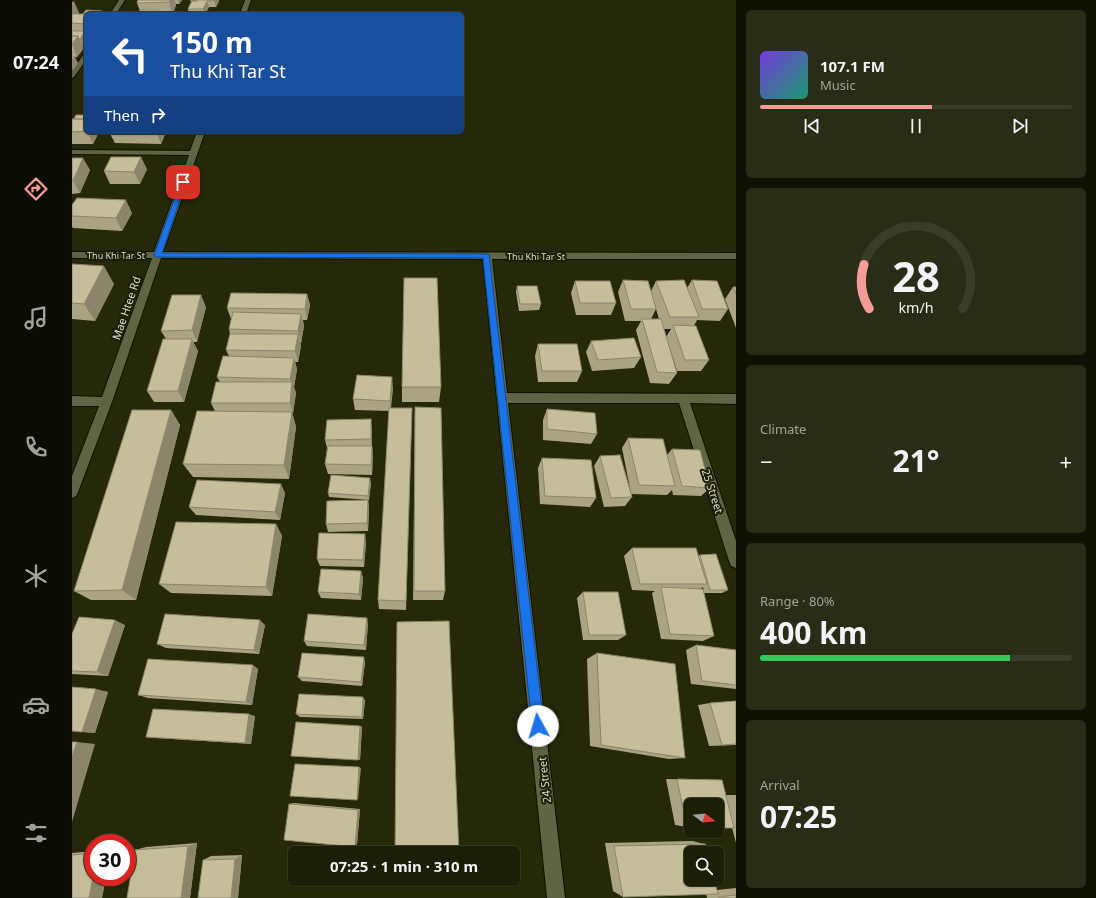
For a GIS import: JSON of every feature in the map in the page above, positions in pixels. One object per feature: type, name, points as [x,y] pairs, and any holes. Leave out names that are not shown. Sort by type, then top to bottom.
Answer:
[{"type":"street","points":[[114,12],[122,0]]},
{"type":"street","points":[[244,12],[248,0]]},
{"type":"street","points":[[72,76],[84,58]]},
{"type":"street","name":"Mae Htee Rd","points":[[72,492],[106,402],[200,134]]},
{"type":"street","points":[[72,152],[194,153]]},
{"type":"street","name":"Thu Khi Tar St","points":[[72,255],[736,256]]},
{"type":"street","name":"24 Street","points":[[487,256],[556,898]]},
{"type":"street","points":[[502,398],[736,399]]},
{"type":"street","name":"25 Street","points":[[683,399],[736,561]]},
{"type":"street","points":[[72,401],[106,402]]},
{"type":"building","points":[[138,0],[170,0],[169,2],[137,3]]},
{"type":"building","points":[[190,0],[215,0],[207,1],[203,9],[188,9],[192,1],[197,1]]},
{"type":"building","points":[[86,10],[102,11],[101,12],[84,12]]},
{"type":"building","points":[[140,10],[159,10],[158,12],[139,12]]},
{"type":"building","points":[[72,14],[84,14],[84,24],[72,23]]},
{"type":"building","points":[[72,31],[84,31],[80,39],[78,36],[72,36]]},
{"type":"building","points":[[72,36],[78,36],[72,44]]},
{"type":"building","points":[[76,115],[84,115],[84,119],[74,119]]},
{"type":"building","points":[[72,119],[84,119],[84,131],[72,132]]},
{"type":"building","points":[[111,157],[141,157],[134,172],[104,171]]},
{"type":"building","points":[[72,158],[83,158],[73,181],[72,181]]},
{"type":"building","points":[[77,198],[126,200],[116,218],[72,216],[72,205]]},
{"type":"building","points":[[72,264],[104,266],[84,304],[72,303]]},
{"type":"building","points":[[404,278],[437,278],[441,387],[402,387]]},
{"type":"building","points":[[623,280],[648,281],[656,309],[631,309]]},
{"type":"building","points":[[684,280],[699,317],[670,317],[656,281]]},
{"type":"building","points":[[692,280],[717,281],[728,309],[702,309]]},
{"type":"building","points":[[575,281],[610,281],[616,303],[580,303]]},
{"type":"building","points":[[517,286],[537,286],[541,304],[520,304]]},
{"type":"building","points":[[733,287],[736,287],[736,294]]},
{"type":"building","points":[[231,293],[307,294],[305,309],[227,308]]},
{"type":"building","points":[[172,295],[201,295],[192,330],[161,331]]},
{"type":"building","points":[[233,312],[301,314],[298,331],[229,329]]},
{"type":"building","points":[[642,319],[661,319],[677,373],[657,372]]},
{"type":"building","points":[[673,325],[696,326],[709,360],[685,360]]},
{"type":"building","points":[[230,334],[298,334],[295,351],[226,350]]},
{"type":"building","points":[[634,338],[641,357],[598,360],[591,341]]},
{"type":"building","points":[[163,339],[192,339],[178,391],[147,391]]},
{"type":"building","points":[[538,344],[577,344],[582,371],[542,371]]},
{"type":"building","points":[[223,356],[294,358],[290,379],[217,377]]},
{"type":"building","points":[[357,375],[392,377],[390,401],[353,399]]},
{"type":"building","points":[[216,382],[292,382],[290,403],[211,403]]},
{"type":"building","points":[[415,407],[441,408],[445,591],[414,591]]},
{"type":"building","points":[[389,408],[412,408],[406,601],[378,600]]},
{"type":"building","points":[[547,409],[595,413],[597,434],[547,429]]},
{"type":"building","points":[[132,410],[171,410],[122,590],[74,591]]},
{"type":"building","points":[[197,411],[292,412],[284,465],[183,464]]},
{"type":"building","points":[[371,419],[371,439],[325,440],[327,420]]},
{"type":"building","points":[[628,438],[663,439],[675,486],[639,485]]},
{"type":"building","points":[[328,446],[372,446],[371,465],[325,464]]},
{"type":"building","points":[[672,449],[700,450],[710,488],[682,486]]},
{"type":"building","points":[[620,455],[632,497],[611,498],[600,456]]},
{"type":"building","points":[[542,458],[591,460],[596,498],[545,496]]},
{"type":"building","points":[[331,475],[370,478],[368,496],[328,493]]},
{"type":"building","points":[[197,480],[281,484],[275,512],[189,507]]},
{"type":"building","points":[[368,500],[367,523],[326,524],[327,501]]},
{"type":"building","points":[[176,522],[276,524],[266,587],[159,584]]},
{"type":"building","points":[[319,533],[365,534],[363,560],[317,559]]},
{"type":"building","points":[[632,548],[696,548],[707,584],[640,584]]},
{"type":"building","points":[[716,554],[728,590],[710,590],[700,555]]},
{"type":"building","points":[[321,569],[361,571],[359,594],[318,592]]},
{"type":"building","points":[[661,587],[703,589],[714,636],[670,634]]},
{"type":"building","points":[[583,592],[618,592],[626,635],[589,635]]},
{"type":"building","points":[[165,614],[260,620],[254,650],[157,644]]},
{"type":"building","points":[[308,614],[367,618],[364,645],[304,641]]},
{"type":"building","points":[[79,617],[115,620],[97,672],[72,671],[72,634]]},
{"type":"building","points":[[449,621],[459,846],[395,846],[397,622]]},
{"type":"building","points":[[696,645],[736,650],[736,685],[702,681]]},
{"type":"building","points":[[302,653],[364,657],[361,682],[298,677]]},
{"type":"building","points":[[597,653],[675,664],[685,758],[601,745]]},
{"type":"building","points":[[148,659],[253,665],[246,702],[138,695]]},
{"type":"building","points":[[72,687],[96,689],[82,732],[72,731]]},
{"type":"building","points":[[299,694],[363,697],[362,717],[296,714]]},
{"type":"building","points":[[736,701],[736,744],[722,745],[710,703]]},
{"type":"building","points":[[153,709],[249,714],[245,743],[146,737]]},
{"type":"building","points":[[296,722],[360,726],[358,760],[291,756]]},
{"type":"building","points":[[72,742],[77,742],[72,757]]},
{"type":"building","points":[[295,764],[359,767],[357,800],[290,796]]},
{"type":"building","points":[[677,779],[722,780],[734,828],[724,828],[724,798],[684,798],[684,813]]},
{"type":"building","points":[[289,804],[358,810],[355,846],[284,840]]},
{"type":"building","points":[[705,844],[705,846],[684,846],[684,886],[716,886],[718,894],[623,897],[614,846]]},
{"type":"building","points":[[188,846],[181,898],[127,898],[129,886],[136,886],[136,850]]},
{"type":"building","points":[[84,854],[84,886],[91,886],[89,898],[72,898],[72,855]]},
{"type":"building","points":[[235,859],[231,898],[198,898],[203,860]]},
{"type":"building","points":[[736,895],[736,898],[719,898],[719,897]]},
{"type":"route","points":[[183,182],[157,255],[487,256],[538,726]]}]
